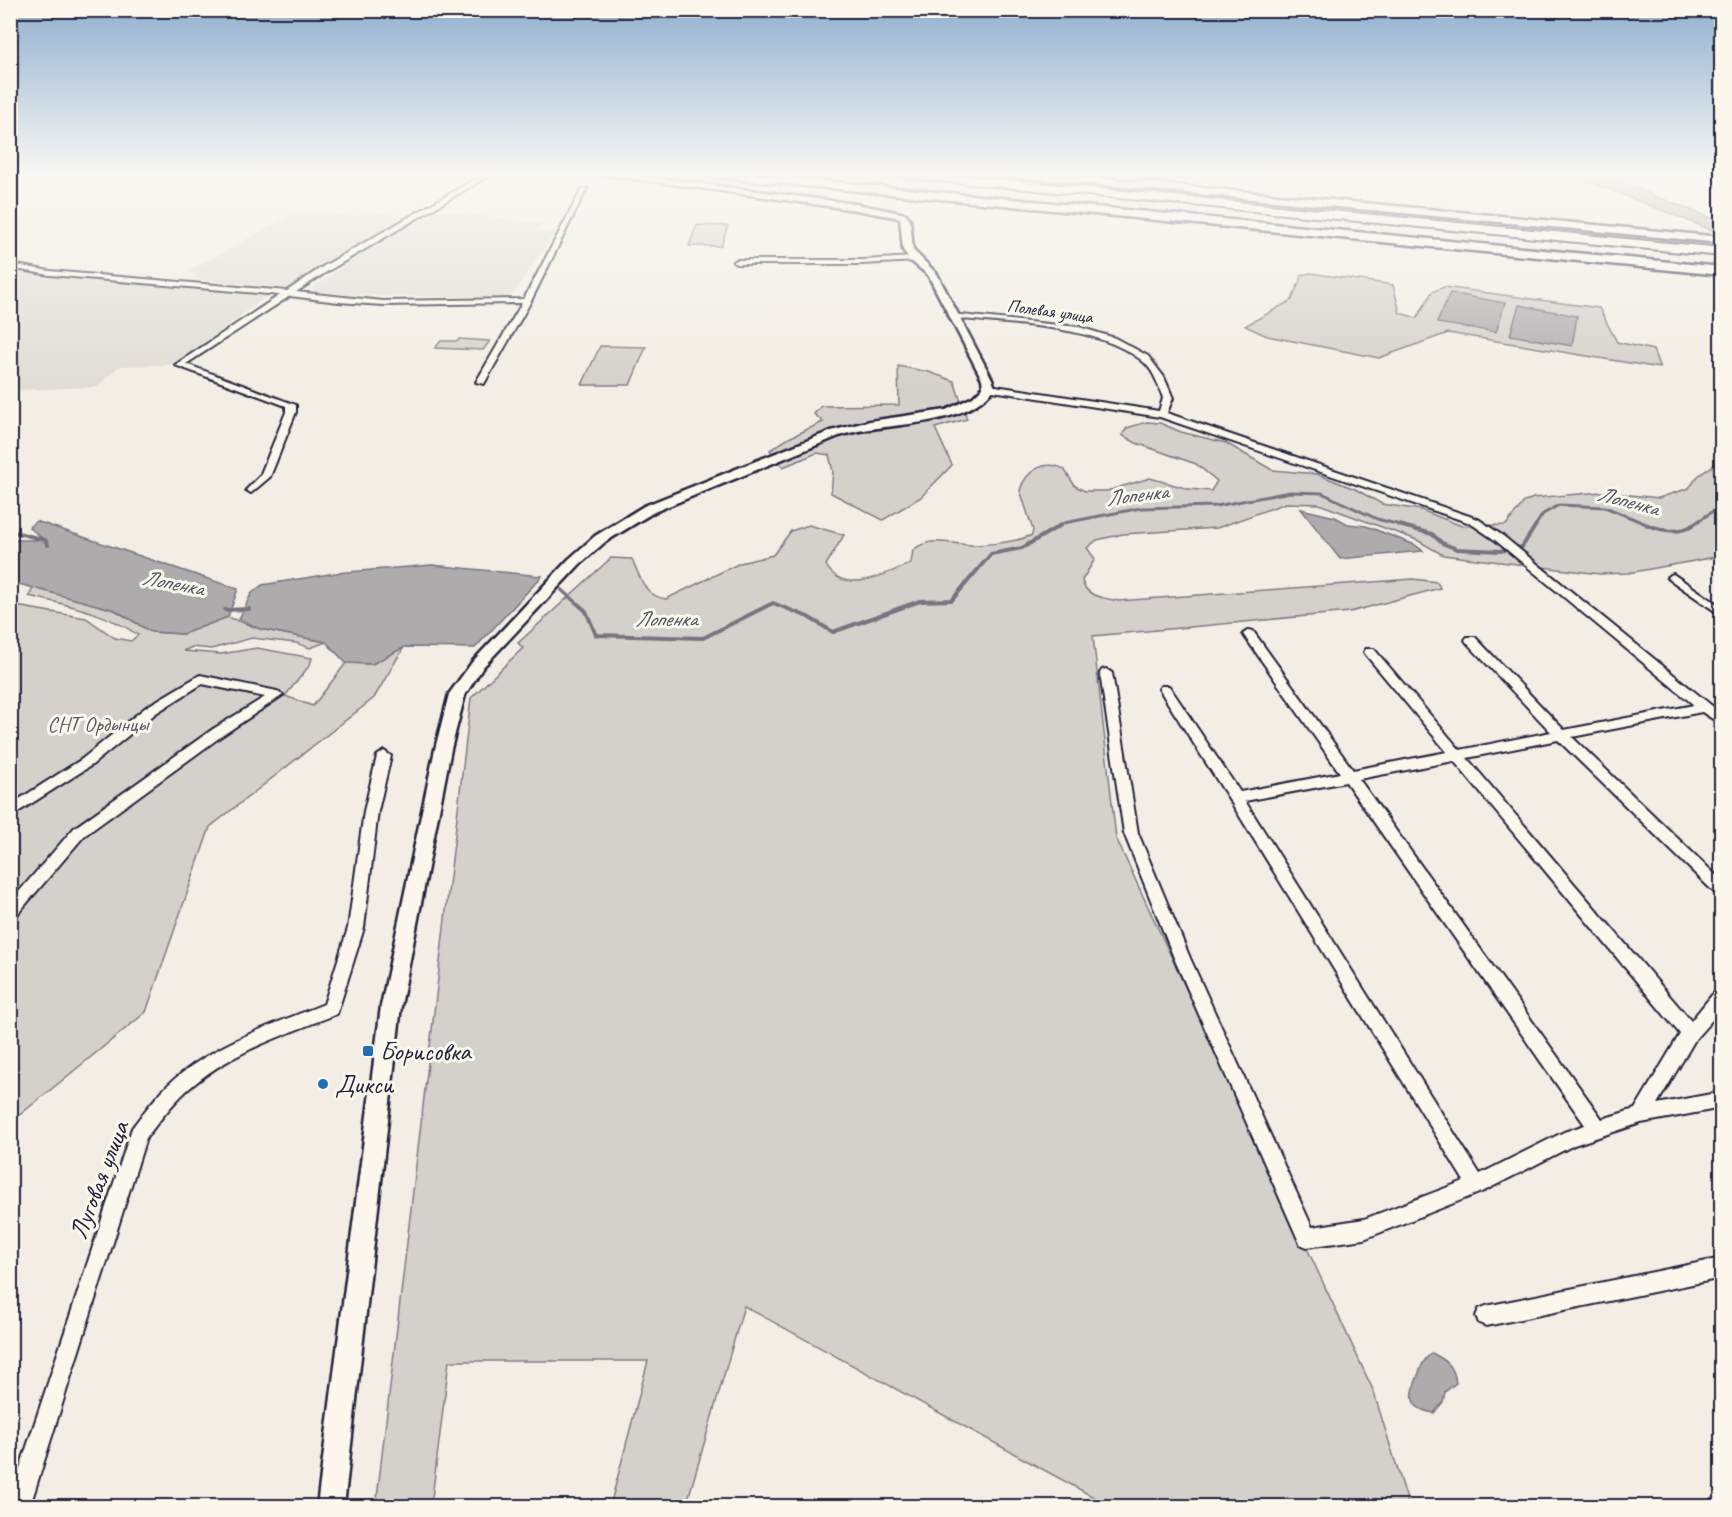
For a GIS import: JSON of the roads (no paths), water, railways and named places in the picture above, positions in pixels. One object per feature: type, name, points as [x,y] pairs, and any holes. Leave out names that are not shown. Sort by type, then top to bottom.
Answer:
[{"type":"highway","points":[[1644,245],[1722,252]]},
{"type":"main road","points":[[1449,245],[1722,271]]},
{"type":"street","points":[[252,490],[265,477],[291,412],[291,405],[182,368],[179,365],[288,293],[369,245]]},
{"type":"street","points":[[481,382],[556,245]]},
{"type":"street","points":[[330,1506],[391,1006],[442,749],[457,694],[478,664],[574,562],[600,539],[649,509],[836,433],[872,424],[949,413],[982,396],[988,388],[987,379],[932,274],[914,259],[908,250],[908,245]]},
{"type":"street","points":[[737,262],[862,262],[914,259]]},
{"type":"street","points":[[10,266],[50,273],[288,293],[338,300],[383,303],[527,301]]},
{"type":"street","name":"Полевая улица","points":[[954,316],[1079,330],[1112,340],[1141,355],[1160,377],[1168,398],[1162,414]]},
{"type":"street","points":[[988,388],[1162,414],[1474,521],[1499,537],[1722,721]]},
{"type":"street","points":[[1673,578],[1722,613]]},
{"type":"street","points":[[1248,634],[1598,1128]]},
{"type":"street","points":[[1471,640],[1561,735],[1722,891]]},
{"type":"street","points":[[1370,651],[1690,1033]]},
{"type":"street","points":[[1106,674],[1131,833],[1182,958],[1307,1237],[1364,1229],[1478,1185],[1570,1138],[1598,1128],[1641,1115],[1722,1100]]},
{"type":"street","points":[[10,812],[87,762],[151,710],[200,679],[277,695],[218,732],[80,832],[10,913]]},
{"type":"street","points":[[1165,689],[1236,798],[1478,1185]]},
{"type":"street","points":[[1236,798],[1705,707]]},
{"type":"street","name":"Луговая улица","points":[[19,1506],[138,1134],[159,1106],[187,1079],[204,1067],[262,1036],[331,1009],[356,928],[371,811],[384,756]]},
{"type":"street","points":[[1641,1115],[1690,1033],[1707,1016],[1722,995]]},
{"type":"street","points":[[1486,1316],[1722,1268]]},
{"type":"water","points":[[1450,293],[1505,303],[1496,332],[1437,323]]},
{"type":"water","points":[[1519,305],[1577,316],[1572,346],[1510,335]]},
{"type":"water","points":[[1301,509],[1335,517],[1348,524],[1366,526],[1415,545],[1423,551],[1340,559]]},
{"type":"water","points":[[36,521],[238,589],[228,617],[183,634],[151,632],[115,610],[11,582],[11,540],[44,540],[29,527]]},
{"type":"water","points":[[432,565],[542,576],[475,648],[405,647],[372,664],[346,663],[326,642],[260,629],[239,619],[251,594],[262,585],[336,573]]},
{"type":"water","points":[[1432,1353],[1449,1364],[1454,1372],[1456,1383],[1445,1392],[1443,1402],[1434,1413],[1420,1409],[1413,1397],[1414,1385],[1421,1367]]},
{"type":"waterway","name":"Лопенка","points":[[1691,526],[1719,507],[1717,490],[1722,484]]},
{"type":"waterway","name":"Лопенка","points":[[1058,526],[1141,508],[1216,506],[1290,492],[1322,493],[1377,519],[1404,526]]},
{"type":"waterway","name":"Лопенка","points":[[1535,526],[1543,514],[1559,505],[1605,507],[1651,526]]},
{"type":"waterway","name":"Лопенка","points":[[562,590],[586,611],[596,635],[703,638],[773,603],[808,617],[833,632],[920,601],[952,600],[991,554],[1022,548],[1061,525]]},
{"type":"waterway","name":"Лопенка","points":[[1399,525],[1432,534],[1442,543],[1457,549],[1500,551],[1522,547],[1536,525]]},
{"type":"waterway","name":"Лопенка","points":[[1647,525],[1676,531],[1693,525]]},
{"type":"waterway","name":"Лопенка","points":[[10,531],[45,540],[48,545]]},
{"type":"waterway","name":"Лопенка","points":[[225,610],[249,609]]},
{"type":"place","name":"Борисовка","points":[[368,1051]]},
{"type":"place","name":"Дикси","points":[[323,1084]]},
{"type":"park label","name":"СНТ Ордынцы","points":[[98,724]]}]
